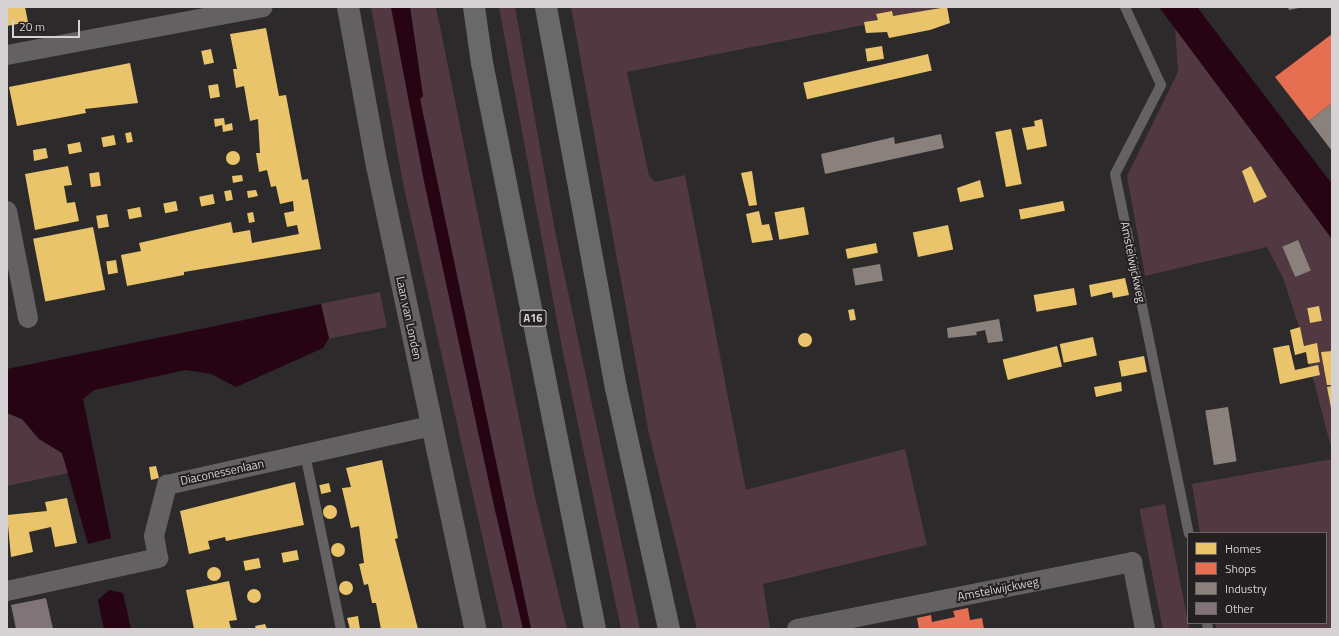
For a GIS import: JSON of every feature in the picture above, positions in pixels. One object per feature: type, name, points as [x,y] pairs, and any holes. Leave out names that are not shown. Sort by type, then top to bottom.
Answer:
[{"type":"highway","name":"A16","points":[[474,7],[482,63],[595,629]]},
{"type":"highway","points":[[546,7],[616,388],[669,629]]},
{"type":"street","points":[[7,55],[263,7]]},
{"type":"street","name":"Laan van Londen","points":[[348,7],[377,166],[475,629]]},
{"type":"street","points":[[7,211],[28,318]]},
{"type":"street","name":"Diaconessenlaan","points":[[7,591],[158,558],[154,536],[167,485],[432,426]]},
{"type":"street","name":"Amstelwijckweg","points":[[797,629],[1132,562],[1145,629]]},
{"type":"lane","name":"Amstelwijckweg","points":[[1125,7],[1161,85],[1115,174],[1189,532]]},
{"type":"lane","points":[[305,454],[341,629]]},
{"type":"shaded area","points":[[371,7],[391,7],[424,181],[523,629],[503,629],[403,183]]},
{"type":"shaded area","points":[[391,7],[410,7],[423,96],[420,99],[531,629],[523,629],[494,506],[424,181]]},
{"type":"shaded area","points":[[410,7],[436,7],[535,497],[567,629],[531,629],[420,99],[423,96]]},
{"type":"shaded area","points":[[499,7],[515,7],[555,231],[640,629],[621,629],[562,348]]},
{"type":"shaded area","points":[[571,7],[954,7],[627,72],[649,176],[655,182],[685,175],[746,490],[905,449],[927,545],[763,584],[770,629],[697,629],[649,434]]},
{"type":"shaded area","points":[[1159,7],[1197,7],[1332,184],[1332,239]]},
{"type":"shaded area","points":[[1175,28],[1332,239],[1332,451],[1302,336],[1283,278],[1267,247],[1145,276],[1127,176],[1178,72]]},
{"type":"shaded area","points":[[380,292],[387,327],[328,339],[321,303]]},
{"type":"shaded area","points":[[321,304],[329,338],[323,348],[236,387],[211,374],[186,370],[94,390],[83,399],[111,538],[88,544],[62,453],[39,439],[22,419],[7,413],[7,369]]},
{"type":"shaded area","points":[[7,413],[22,419],[39,439],[62,453],[68,473],[7,486]]},
{"type":"shaded area","points":[[1332,459],[1332,629],[1217,629],[1215,624],[1327,624],[1327,532],[1200,532],[1192,484]]},
{"type":"shaded area","points":[[1165,504],[1187,617],[1187,624],[1189,629],[1163,629],[1139,509]]},
{"type":"shaded area","points":[[109,590],[123,593],[131,629],[104,629],[98,600]]},
{"type":"building: Homes","points":[[7,7],[25,7],[28,22],[7,26]]},
{"type":"building: Homes","points":[[947,7],[950,23],[930,30],[889,38],[887,32],[866,33],[864,22],[878,20],[876,14],[892,11],[893,16]]},
{"type":"building: Homes","points":[[266,28],[279,96],[286,95],[302,180],[308,179],[321,249],[184,272],[184,275],[127,286],[121,255],[141,251],[139,243],[231,222],[233,233],[250,230],[252,243],[299,234],[297,225],[287,227],[284,213],[294,211],[293,201],[280,204],[276,186],[271,187],[267,170],[259,172],[256,153],[260,153],[258,119],[250,121],[244,86],[236,88],[233,69],[237,69],[230,34]]},
{"type":"building: Homes","points":[[882,46],[884,59],[867,61],[865,49]]},
{"type":"building: Homes","points":[[211,49],[214,63],[204,65],[201,51]]},
{"type":"building: Homes","points":[[928,54],[932,71],[807,99],[803,83]]},
{"type":"building: Homes","points":[[130,63],[138,103],[85,109],[86,113],[17,126],[9,87]]},
{"type":"building: Homes","points":[[218,84],[220,97],[210,98],[208,86]]},
{"type":"building: Homes","points":[[224,118],[225,125],[232,123],[233,130],[223,132],[222,125],[215,127],[214,119]]},
{"type":"building: Homes","points":[[1042,119],[1047,146],[1027,150],[1022,128],[1035,126],[1034,121]]},
{"type":"building: Homes","points":[[1011,129],[1022,184],[1006,187],[995,132]]},
{"type":"building: Homes","points":[[131,132],[133,142],[127,143],[125,133]]},
{"type":"building: Homes","points":[[114,135],[116,145],[103,147],[101,137]]},
{"type":"building: Homes","points":[[80,142],[82,152],[69,154],[67,144]]},
{"type":"building: Homes","points":[[46,148],[48,158],[34,161],[33,150]]},
{"type":"building: Homes","points":[[233,151],[238,153],[240,158],[238,163],[233,165],[228,163],[226,158],[228,153]]},
{"type":"building: Homes","points":[[68,166],[72,185],[64,186],[67,203],[75,202],[79,221],[35,230],[25,174]]},
{"type":"building: Homes","points":[[1251,166],[1267,197],[1254,203],[1242,171]]},
{"type":"building: Homes","points":[[752,171],[757,205],[749,206],[741,173]]},
{"type":"building: Homes","points":[[99,172],[101,186],[91,187],[89,173]]},
{"type":"building: Homes","points":[[242,175],[243,181],[233,183],[232,176]]},
{"type":"building: Homes","points":[[980,180],[984,197],[960,202],[957,188]]},
{"type":"building: Homes","points":[[231,190],[233,200],[226,201],[224,191]]},
{"type":"building: Homes","points":[[256,190],[258,196],[248,198],[247,191]]},
{"type":"building: Homes","points":[[213,194],[215,204],[201,206],[199,197]]},
{"type":"building: Homes","points":[[176,201],[178,211],[165,213],[163,203]]},
{"type":"building: Homes","points":[[1063,201],[1065,211],[1021,219],[1019,210]]},
{"type":"building: Homes","points":[[140,207],[142,217],[129,219],[127,209]]},
{"type":"building: Homes","points":[[804,207],[809,235],[779,240],[774,212]]},
{"type":"building: Homes","points":[[759,211],[762,225],[769,224],[773,240],[752,243],[746,214]]},
{"type":"building: Homes","points":[[253,212],[255,222],[249,223],[247,213]]},
{"type":"building: Homes","points":[[107,214],[109,227],[98,229],[96,216]]},
{"type":"building: Homes","points":[[948,225],[953,249],[918,257],[913,232]]},
{"type":"building: Homes","points":[[93,227],[105,290],[45,301],[33,239]]},
{"type":"building: Homes","points":[[876,243],[878,253],[847,259],[846,249]]},
{"type":"building: Homes","points":[[116,260],[118,273],[108,274],[106,262]]},
{"type":"building: Homes","points":[[1125,278],[1129,295],[1113,298],[1112,292],[1091,297],[1089,285]]},
{"type":"building: Homes","points":[[1074,288],[1077,305],[1037,312],[1034,295]]},
{"type":"building: Homes","points":[[1319,306],[1322,321],[1310,323],[1307,308]]},
{"type":"building: Homes","points":[[854,309],[856,320],[850,321],[848,310]]},
{"type":"building: Homes","points":[[1300,327],[1304,346],[1317,343],[1320,362],[1308,364],[1306,352],[1295,355],[1290,330]]},
{"type":"building: Homes","points":[[805,333],[810,335],[812,340],[810,345],[805,347],[800,345],[798,340],[800,335]]},
{"type":"building: Homes","points":[[1093,337],[1097,356],[1064,363],[1060,344]]},
{"type":"building: Homes","points":[[1289,345],[1295,370],[1318,365],[1320,375],[1280,384],[1273,348]]},
{"type":"building: Homes","points":[[1057,346],[1062,366],[1008,380],[1003,360]]},
{"type":"building: Homes","points":[[1332,351],[1332,385],[1327,385],[1321,352]]},
{"type":"building: Homes","points":[[1144,356],[1147,372],[1122,377],[1118,361]]},
{"type":"building: Homes","points":[[1121,382],[1122,391],[1096,397],[1094,387]]},
{"type":"building: Homes","points":[[1332,386],[1332,408],[1331,408],[1327,387]]},
{"type":"building: Homes","points":[[382,460],[398,538],[395,539],[418,629],[381,629],[376,603],[372,603],[368,584],[364,585],[359,564],[364,563],[359,526],[351,528],[342,488],[351,487],[346,468]]},
{"type":"building: Homes","points":[[156,466],[159,478],[151,480],[149,467]]},
{"type":"building: Homes","points":[[295,482],[304,525],[226,541],[225,537],[208,541],[210,549],[189,554],[180,511]]},
{"type":"building: Homes","points":[[329,483],[331,492],[321,494],[319,485]]},
{"type":"building: Homes","points":[[67,498],[77,543],[55,547],[51,527],[29,532],[33,552],[11,557],[7,515],[47,511],[45,502]]},
{"type":"building: Homes","points":[[327,505],[333,505],[337,509],[337,515],[333,519],[327,519],[323,515],[323,509]]},
{"type":"building: Homes","points":[[335,543],[341,543],[345,547],[345,553],[341,557],[335,557],[331,553],[331,547]]},
{"type":"building: Homes","points":[[297,550],[299,560],[283,563],[281,553]]},
{"type":"building: Homes","points":[[259,558],[261,568],[245,571],[243,561]]},
{"type":"building: Homes","points":[[211,567],[217,567],[221,571],[221,577],[217,581],[211,581],[207,577],[207,571]]},
{"type":"building: Homes","points":[[229,581],[237,620],[229,621],[231,629],[194,629],[186,590]]},
{"type":"building: Homes","points":[[343,581],[349,581],[353,585],[353,591],[349,595],[343,595],[339,591],[339,585]]},
{"type":"building: Homes","points":[[251,589],[257,589],[261,593],[261,599],[257,603],[251,603],[247,599],[247,593]]},
{"type":"building: Homes","points":[[358,616],[360,629],[350,629],[347,618]]},
{"type":"building: Homes","points":[[265,624],[267,629],[256,629],[255,626]]},
{"type":"building: Shops","points":[[1332,34],[1332,103],[1309,121],[1275,77]]},
{"type":"building: Shops","points":[[968,608],[970,620],[982,618],[984,629],[919,629],[917,618],[931,615],[932,622],[955,617],[953,611]]},
{"type":"building: Industry","points":[[1288,7],[1299,7],[1299,8],[1289,10]]},
{"type":"building: Industry","points":[[1332,103],[1332,151],[1309,121]]},
{"type":"building: Industry","points":[[941,134],[944,148],[825,174],[821,154],[894,137],[895,144]]},
{"type":"building: Industry","points":[[1298,240],[1311,270],[1295,277],[1282,247]]},
{"type":"building: Industry","points":[[880,264],[883,281],[855,286],[852,269]]},
{"type":"building: Industry","points":[[999,319],[1003,341],[988,343],[985,330],[976,332],[977,335],[948,338],[947,328]]},
{"type":"building: Industry","points":[[1228,407],[1237,461],[1214,465],[1205,411]]},
{"type":"building: Other","points":[[46,598],[53,629],[16,629],[11,605]]}]
